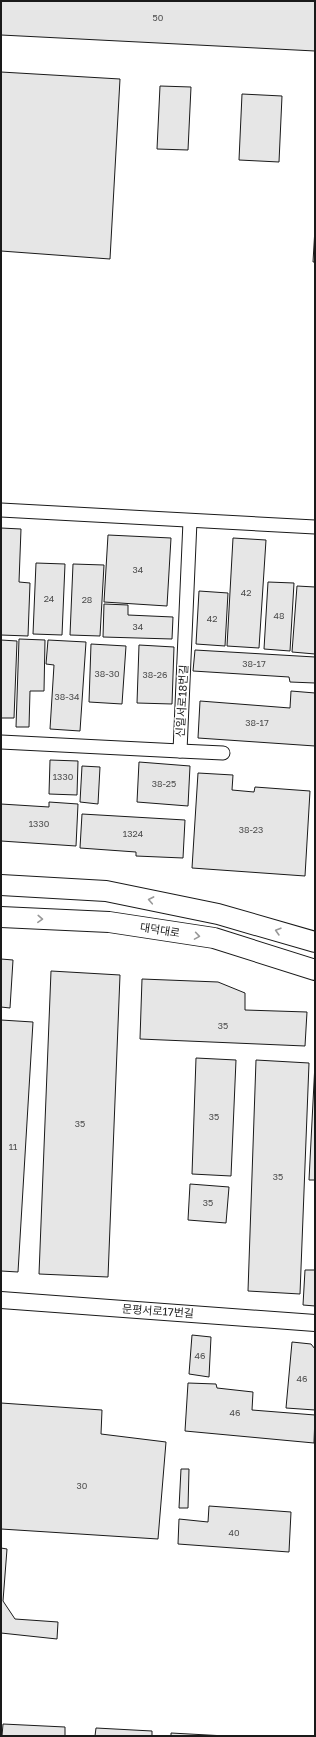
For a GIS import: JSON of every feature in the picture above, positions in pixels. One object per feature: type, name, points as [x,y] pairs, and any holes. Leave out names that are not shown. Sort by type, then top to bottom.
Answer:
[{"type":"main road","points":[[1,885],[106,891],[218,914],[315,942]]},
{"type":"main road","name":"대덕대로","points":[[1,917],[109,922],[214,938],[315,970]]},
{"type":"street","points":[[1,510],[315,527]]},
{"type":"street","name":"신일서로18번길","points":[[1,742],[180,751],[190,521]]},
{"type":"street","points":[[180,751],[223,753]]},
{"type":"street","name":"문평서로17번길","points":[[1,1300],[315,1323]]},
{"type":"building","points":[[1,1],[315,1],[315,51],[1,35]]},
{"type":"building","points":[[1,72],[120,79],[110,259],[1,251]]},
{"type":"building","points":[[160,86],[191,87],[188,150],[157,149]]},
{"type":"building","points":[[242,94],[282,96],[279,162],[239,160]]},
{"type":"building","points":[[315,228],[315,262],[313,262]]},
{"type":"building","points":[[1,528],[21,529],[19,582],[30,583],[28,636],[1,635]]},
{"type":"building","points":[[108,535],[171,538],[167,606],[104,602]]},
{"type":"building","points":[[233,538],[266,540],[259,648],[227,646]]},
{"type":"building","points":[[36,563],[65,564],[62,635],[33,634]]},
{"type":"building","points":[[73,564],[104,565],[100,636],[70,635]]},
{"type":"building","points":[[268,582],[294,583],[290,651],[264,649]]},
{"type":"building","points":[[297,586],[315,587],[315,654],[292,652]]},
{"type":"building","points":[[199,591],[228,593],[225,646],[196,644]]},
{"type":"building","points":[[104,604],[128,605],[128,615],[173,617],[172,639],[103,637]]},
{"type":"building","points":[[19,639],[45,640],[44,691],[30,691],[29,727],[16,727]]},
{"type":"building","points":[[1,640],[17,641],[14,718],[1,718]]},
{"type":"building","points":[[48,640],[86,642],[80,731],[50,729],[54,665],[46,664]]},
{"type":"building","points":[[91,644],[126,646],[122,704],[89,702]]},
{"type":"building","points":[[139,645],[174,647],[172,704],[137,703]]},
{"type":"building","points":[[195,650],[315,657],[315,683],[290,682],[289,677],[193,671]]},
{"type":"building","points":[[291,691],[315,693],[315,746],[198,738],[200,701],[290,708]]},
{"type":"building","points":[[50,760],[78,761],[77,795],[49,794]]},
{"type":"building","points":[[139,762],[190,766],[188,806],[137,802]]},
{"type":"building","points":[[82,766],[100,767],[98,804],[80,802]]},
{"type":"building","points":[[198,773],[233,775],[232,790],[254,792],[255,787],[310,791],[305,876],[192,868]]},
{"type":"building","points":[[49,802],[78,804],[76,846],[1,841],[1,804],[49,807]]},
{"type":"building","points":[[82,814],[185,820],[183,858],[136,856],[136,852],[80,848]]},
{"type":"building","points":[[1,959],[13,960],[10,1008],[1,1007]]},
{"type":"building","points":[[51,971],[120,975],[108,1277],[39,1274]]},
{"type":"building","points":[[142,979],[218,982],[245,993],[245,1010],[307,1012],[305,1046],[140,1039]]},
{"type":"building","points":[[1,1020],[33,1022],[18,1272],[1,1271]]},
{"type":"building","points":[[196,1058],[236,1060],[231,1176],[192,1174]]},
{"type":"building","points":[[256,1060],[309,1063],[300,1294],[248,1291]]},
{"type":"building","points":[[315,1063],[315,1180],[309,1180]]},
{"type":"building","points":[[190,1184],[229,1187],[226,1223],[188,1220]]},
{"type":"building","points":[[305,1270],[315,1270],[315,1306],[303,1305]]},
{"type":"building","points":[[192,1335],[211,1337],[209,1377],[189,1374]]},
{"type":"building","points":[[292,1342],[311,1344],[315,1349],[315,1410],[286,1408]]},
{"type":"building","points":[[188,1383],[216,1384],[217,1388],[253,1392],[252,1410],[315,1415],[314,1443],[185,1431]]},
{"type":"building","points":[[1,1403],[102,1410],[101,1434],[166,1442],[158,1539],[1,1529]]},
{"type":"building","points":[[181,1469],[189,1469],[188,1508],[179,1508]]},
{"type":"building","points":[[209,1506],[291,1512],[289,1552],[178,1544],[179,1519],[208,1522]]},
{"type":"building","points":[[1,1548],[7,1549],[3,1601],[15,1619],[58,1622],[57,1639],[1,1633]]},
{"type":"building","points":[[3,1724],[65,1727],[65,1736],[2,1736]]},
{"type":"building","points":[[96,1728],[152,1731],[152,1736],[95,1736]]},
{"type":"building","points":[[171,1733],[226,1736],[171,1736]]}]
